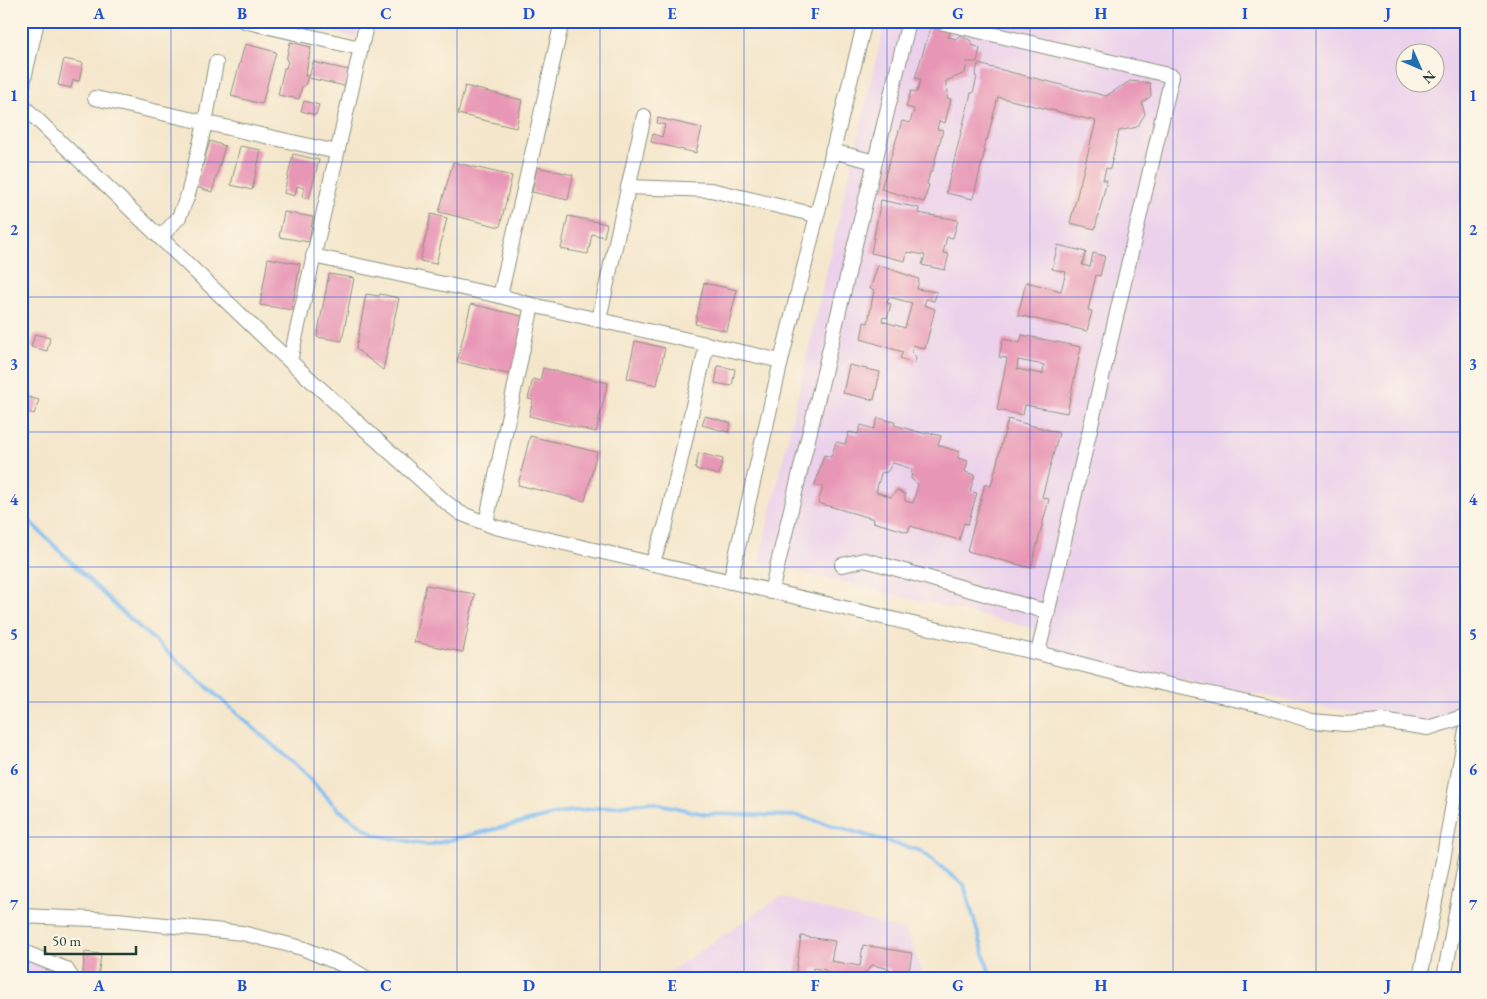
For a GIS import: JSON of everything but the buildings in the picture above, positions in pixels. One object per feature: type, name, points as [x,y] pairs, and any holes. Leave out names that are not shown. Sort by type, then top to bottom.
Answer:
[{"type":"street","points":[[21,92],[37,21]]},
{"type":"street","points":[[244,21],[360,48]]},
{"type":"street","points":[[290,361],[367,21]]},
{"type":"street","points":[[500,296],[562,21]]},
{"type":"street","points":[[730,582],[816,215],[865,21]]},
{"type":"street","points":[[771,592],[909,21]]},
{"type":"street","points":[[936,21],[1172,76],[1038,653]]},
{"type":"street","points":[[21,29],[34,36]]},
{"type":"street","points":[[160,238],[179,217],[188,195],[205,123],[216,63]]},
{"type":"street","points":[[95,98],[337,152]]},
{"type":"street","points":[[21,104],[290,361],[443,500],[460,513],[486,523],[652,564],[1038,653],[1115,674],[1266,706],[1312,721],[1345,724],[1382,721],[1428,728],[1466,716]]},
{"type":"street","points":[[599,319],[644,116]]},
{"type":"street","points":[[832,151],[875,162]]},
{"type":"street","points":[[628,187],[711,190],[816,215]]},
{"type":"street","points":[[314,256],[500,296],[532,305],[781,361]]},
{"type":"street","points":[[486,523],[532,305]]},
{"type":"street","points":[[652,564],[666,524],[707,344]]},
{"type":"street","points":[[842,565],[864,560],[1048,612]]},
{"type":"street","points":[[1420,978],[1466,730]]},
{"type":"street","points":[[1444,978],[1466,859]]},
{"type":"street","points":[[21,916],[117,920],[242,933],[302,948],[348,967],[366,978]]},
{"type":"street","points":[[21,951],[66,969],[72,978]]},
{"type":"shaded area","points":[[308,21],[359,21],[355,37],[307,27]]},
{"type":"shaded area","points":[[885,21],[1466,21],[1465,734],[1038,653],[1044,631],[759,562]]},
{"type":"shaded area","points":[[780,897],[906,931],[925,978],[660,978]]},
{"type":"shaded area","points":[[21,955],[67,962],[63,978],[21,978]]},
{"type":"waterway","points":[[21,513],[119,609],[302,771],[339,810],[375,835],[429,845],[566,812],[650,802],[705,814],[799,816],[921,851],[964,885],[991,978]]}]
